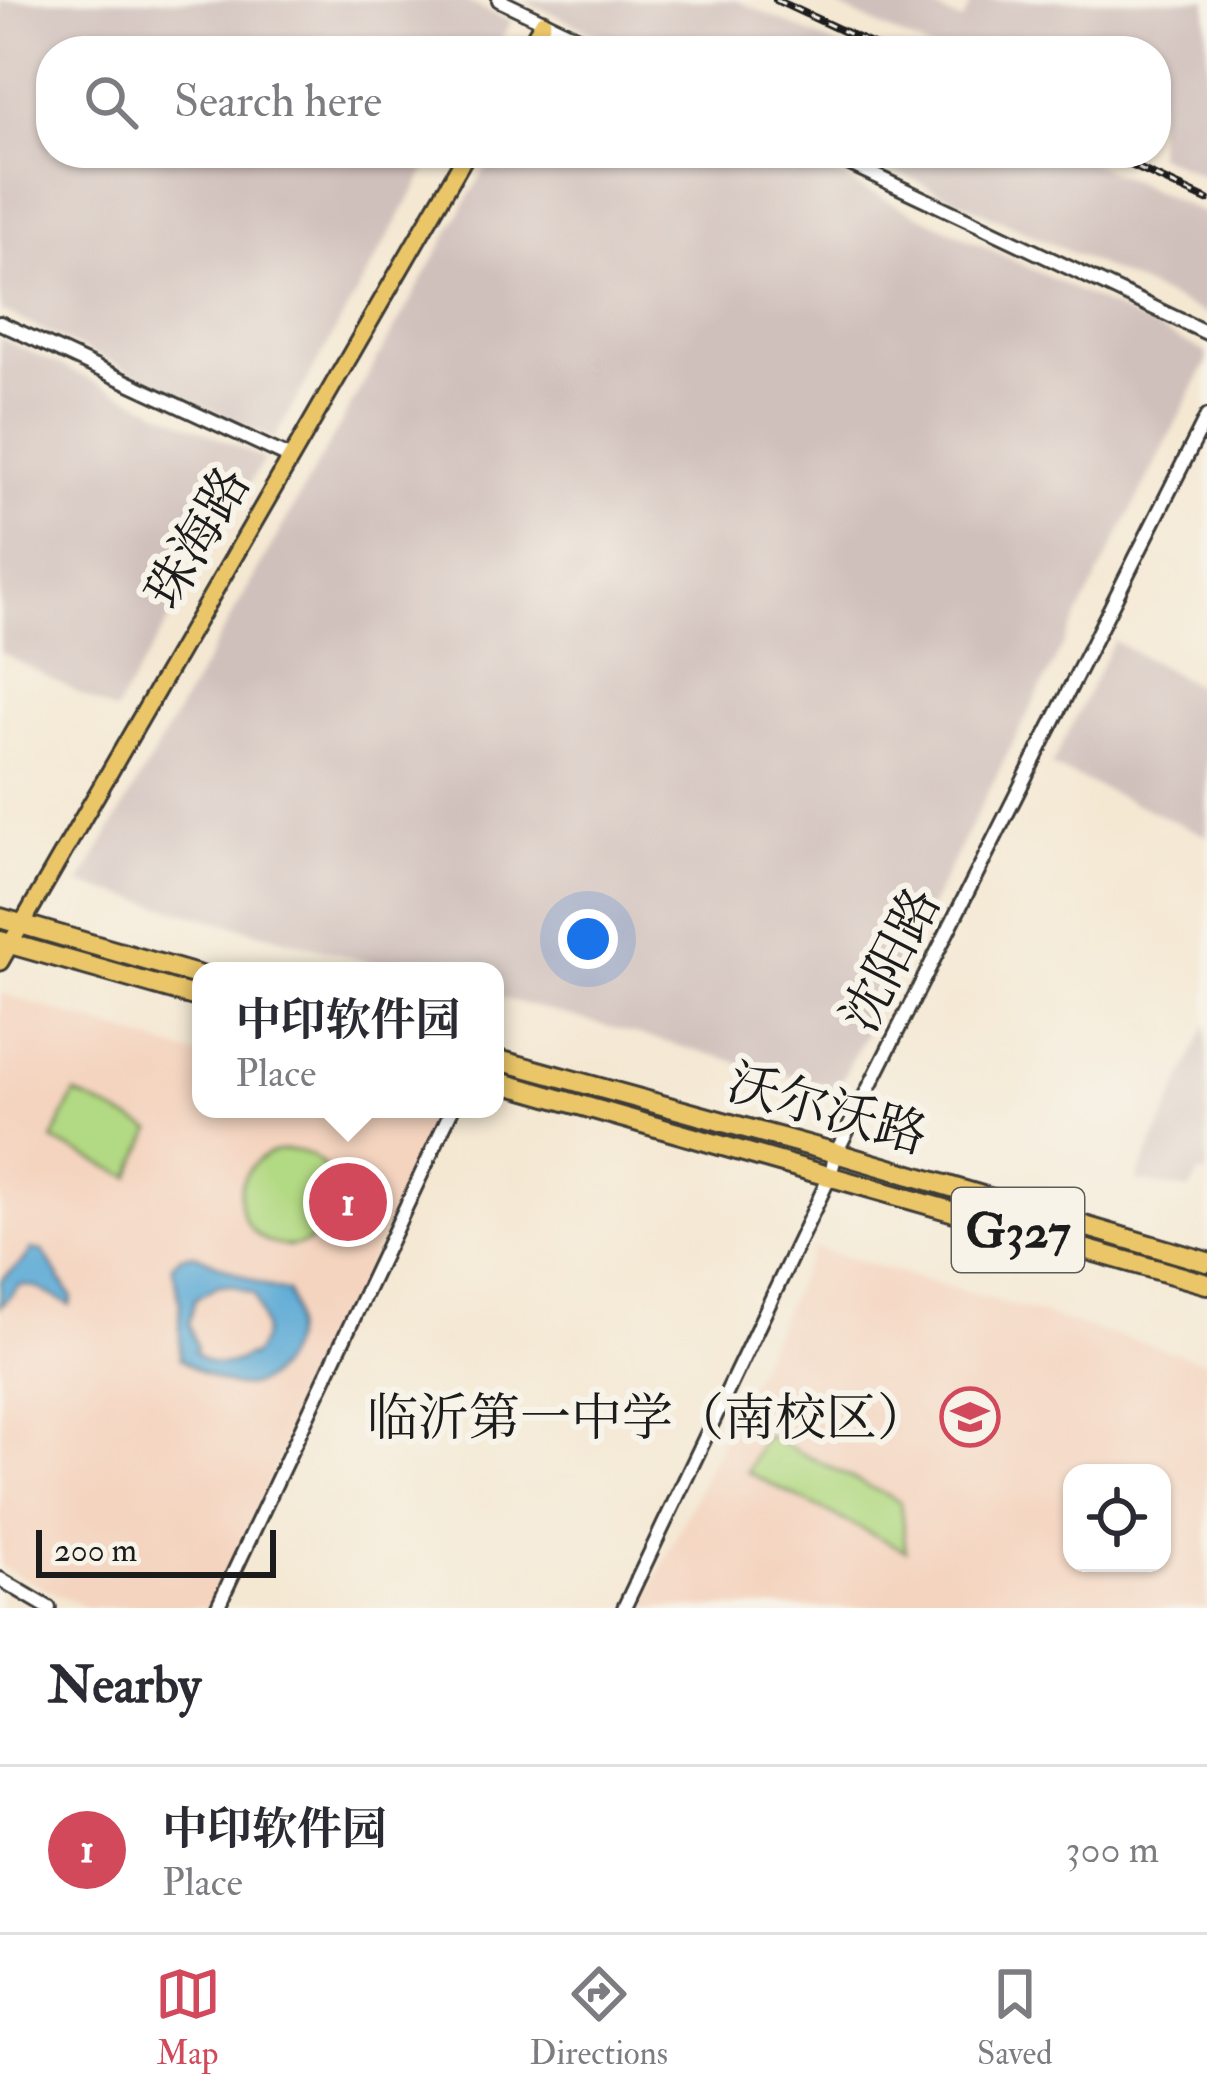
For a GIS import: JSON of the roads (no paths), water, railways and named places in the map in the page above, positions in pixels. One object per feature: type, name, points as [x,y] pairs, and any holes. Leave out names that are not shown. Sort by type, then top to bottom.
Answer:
[{"type":"highway","points":[[0,918],[192,973]]},
{"type":"highway","points":[[5,942],[192,995]]},
{"type":"highway","name":"沃尔沃路","points":[[504,1061],[1207,1262]]},
{"type":"highway","name":"沃尔沃路","points":[[504,1084],[1207,1284]]},
{"type":"main road","points":[[535,36],[543,22]]},
{"type":"main road","name":"珠海路","points":[[0,962],[5,942],[22,924],[458,168]]},
{"type":"street","points":[[499,0],[573,36]]},
{"type":"street","points":[[859,168],[1207,333]]},
{"type":"street","points":[[0,323],[291,458]]},
{"type":"street","name":"沈阳路","points":[[624,1608],[830,1176],[836,1153],[1207,416]]},
{"type":"street","points":[[217,1608],[448,1118]]},
{"type":"street","points":[[0,1579],[49,1608]]},
{"type":"water","points":[[31,1249],[43,1251],[72,1298],[70,1305],[35,1287],[20,1285],[0,1307],[1,1280]]},
{"type":"water","points":[[194,1254],[287,1291],[294,1318],[289,1348],[262,1381],[232,1385],[180,1358],[180,1302],[172,1265],[181,1256]],"holes":[[[219,1285],[254,1294],[262,1340],[251,1357],[212,1364],[194,1351],[189,1323],[195,1299]]]},
{"type":"railway","points":[[776,0],[854,36]]},
{"type":"railway","points":[[1138,168],[1207,200]]},
{"type":"place","name":"中印软件园","points":[[348,1202]]},
{"type":"place","name":"临沂第一中学（南校区）","points":[[970,1417]]}]
